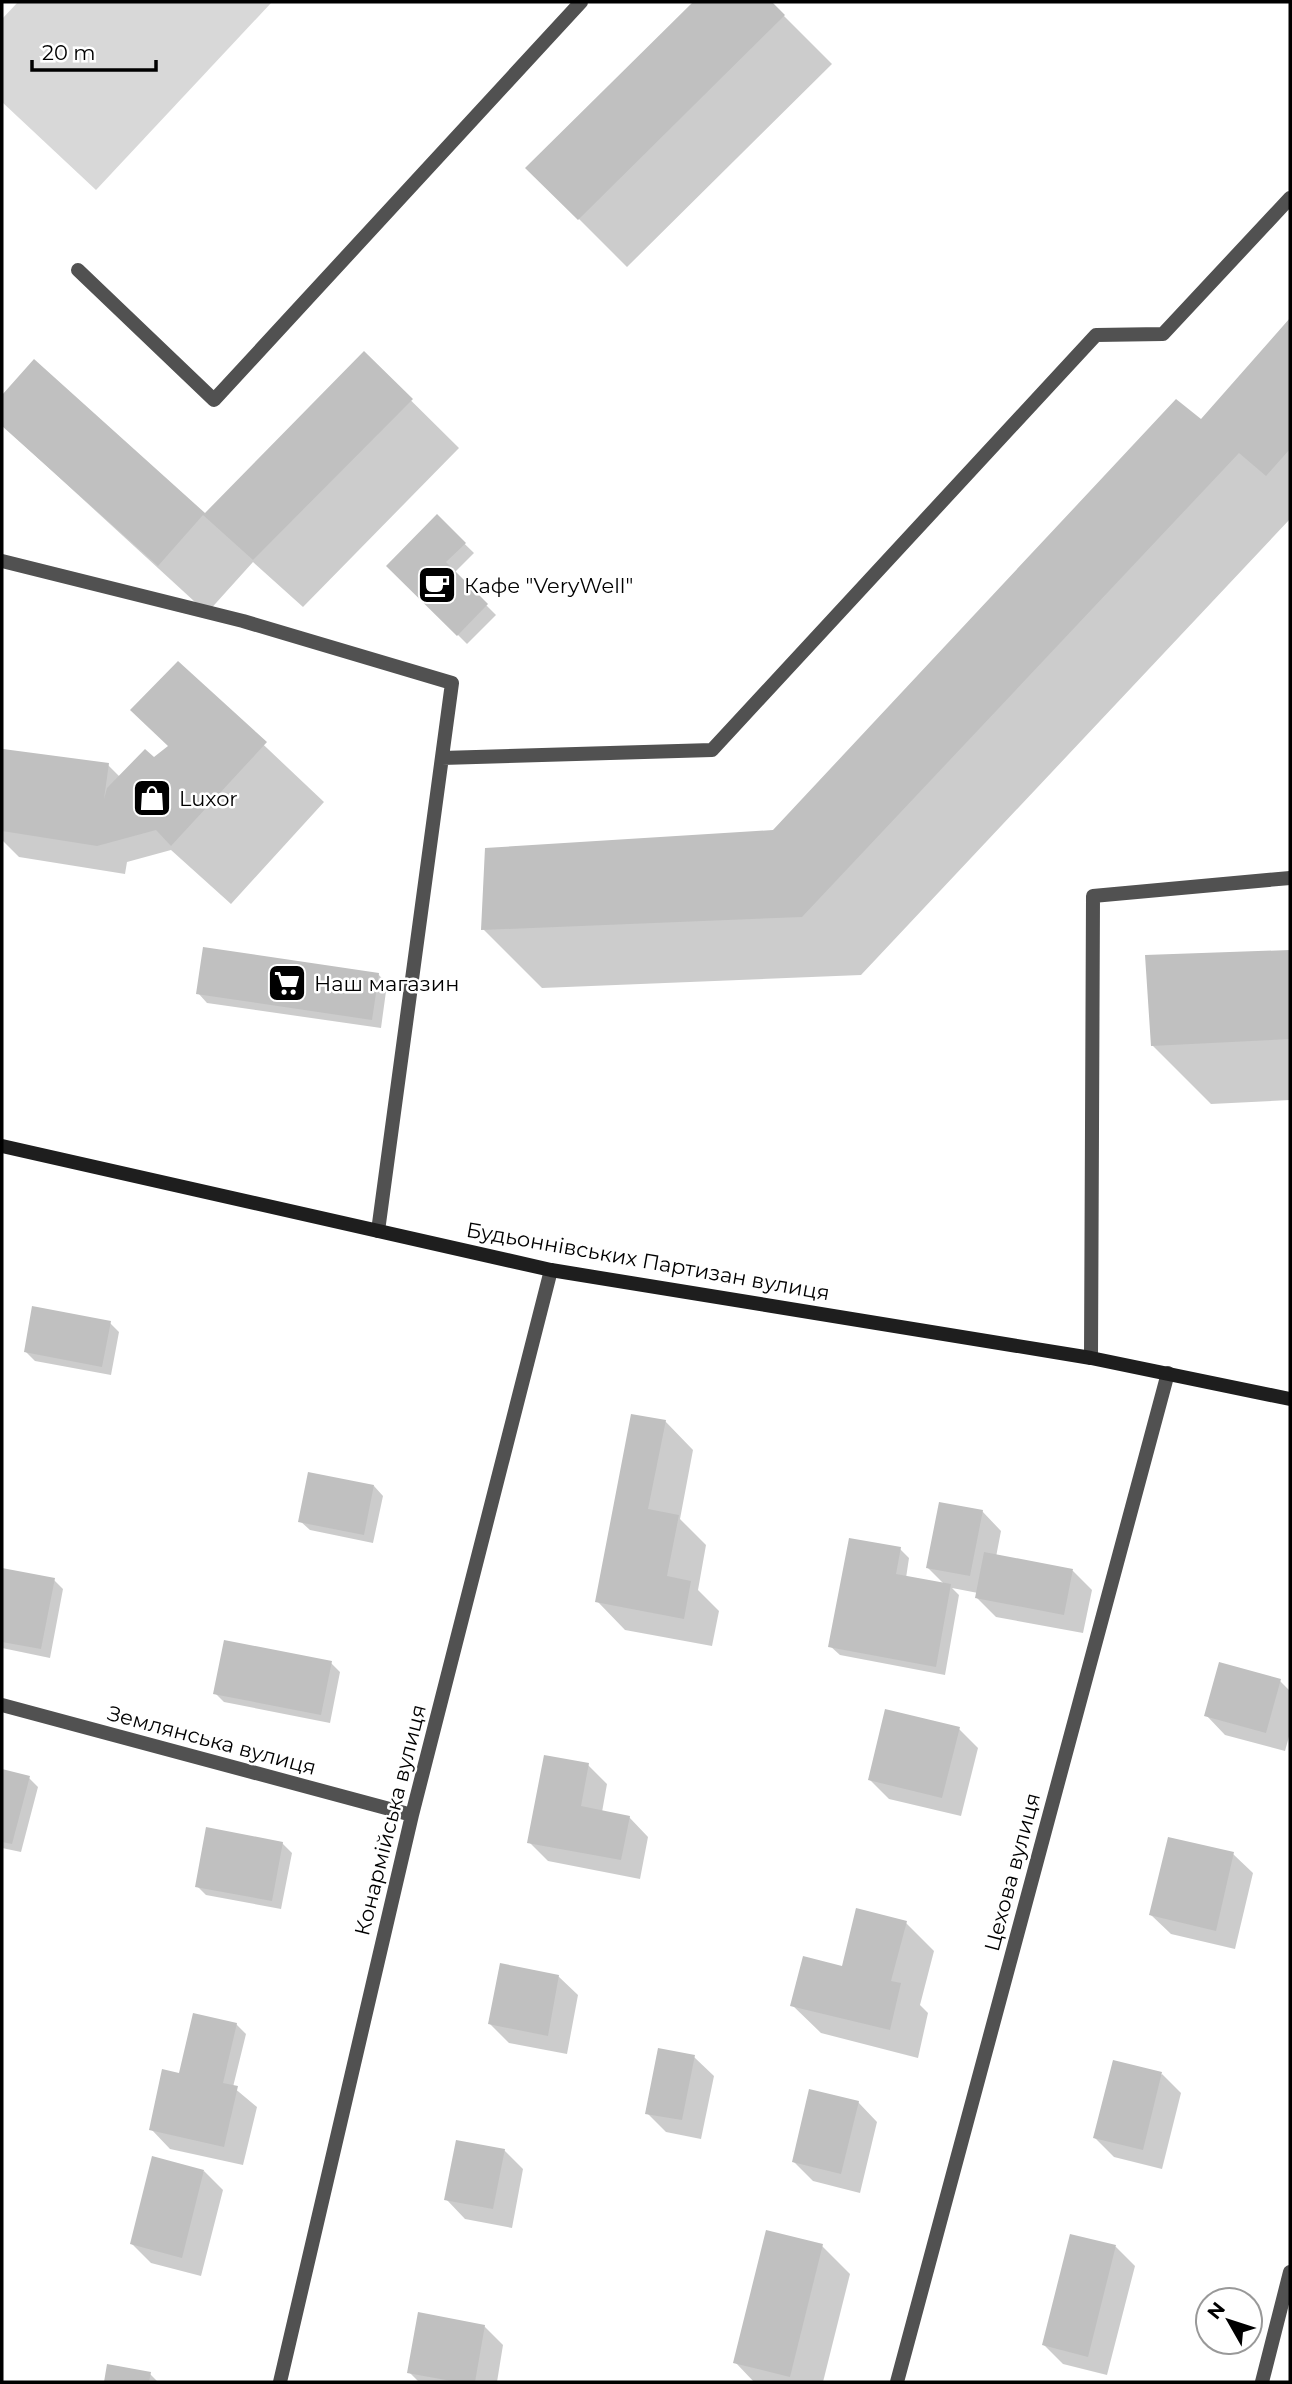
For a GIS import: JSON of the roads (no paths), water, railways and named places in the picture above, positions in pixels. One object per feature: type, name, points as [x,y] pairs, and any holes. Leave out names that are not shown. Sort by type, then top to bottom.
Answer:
[{"type":"main road","name":"Будьоннівських Партизан вулиця","points":[[2,1146],[551,1270],[1091,1358],[1290,1399]]},
{"type":"street","points":[[78,270],[214,400],[581,2]]},
{"type":"street","points":[[442,758],[712,750],[1096,335],[1163,334],[1290,198]]},
{"type":"street","points":[[2,561],[243,621],[452,683],[378,1231]]},
{"type":"street","points":[[1091,1358],[1093,896],[1290,878]]},
{"type":"street","name":"Конармійська вулиця","points":[[280,2382],[412,1815],[551,1270]]},
{"type":"street","name":"Цехова вулиця","points":[[897,2382],[1168,1373]]},
{"type":"street","name":"Землянська вулиця","points":[[2,1705],[412,1815]]},
{"type":"street","points":[[1262,2382],[1290,2272]]},
{"type":"place","name":"Кафе \"VeryWell\"","points":[[437,585]]},
{"type":"place","name":"Luxor","points":[[152,798]]},
{"type":"place","name":"Наш магазин","points":[[287,983]]}]
